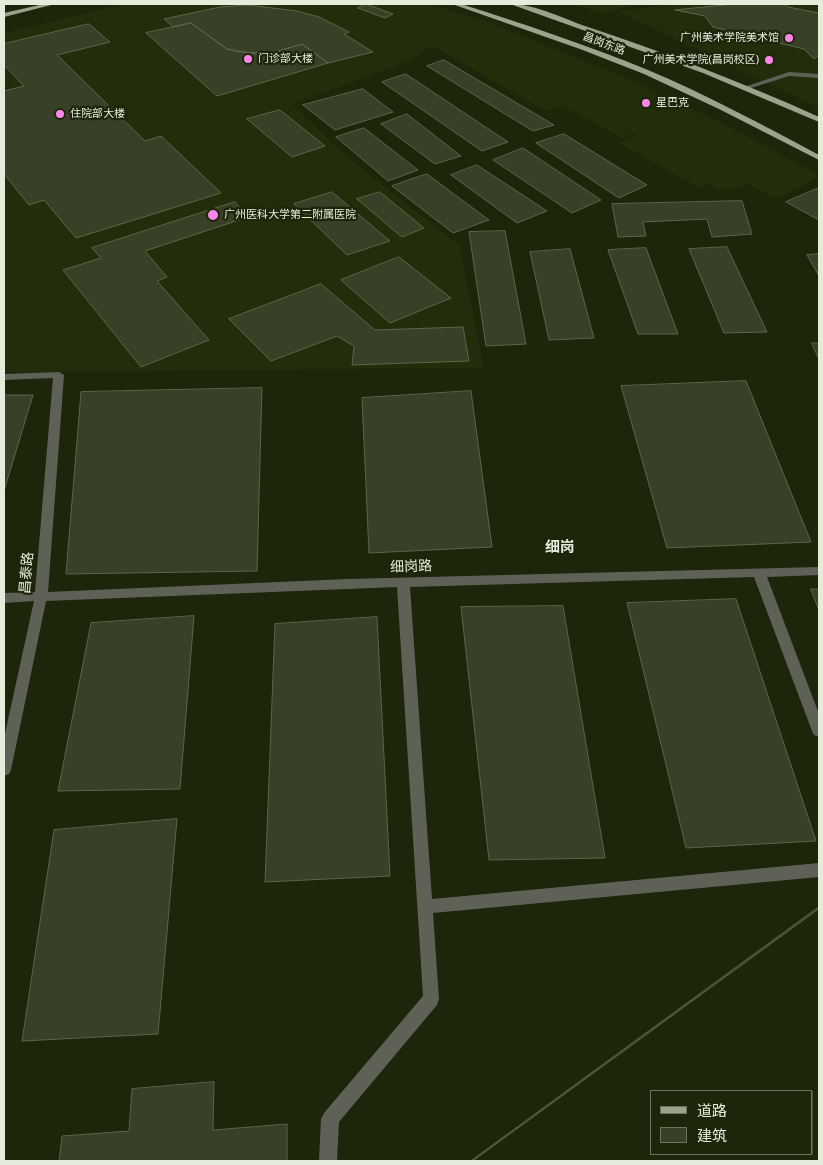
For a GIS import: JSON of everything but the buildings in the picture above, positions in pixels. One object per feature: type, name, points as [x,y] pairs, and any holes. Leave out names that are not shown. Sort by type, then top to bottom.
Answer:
[{"type":"main road","points":[[4,15],[52,4]]},
{"type":"main road","name":"昌岗东路","points":[[455,4],[563,40],[628,65],[707,99],[819,158]]},
{"type":"main road","name":"昌岗东路","points":[[513,4],[668,56],[748,87],[819,120]]},
{"type":"street","points":[[748,87],[790,74],[819,76]]},
{"type":"street","name":"昌泰路","points":[[4,377],[58,375],[41,597],[4,770]]},
{"type":"street","name":"细岗路","points":[[4,598],[403,583],[819,571]]},
{"type":"street","points":[[759,573],[819,730]]},
{"type":"street","points":[[328,1161],[330,1119],[431,999],[403,583]]},
{"type":"street","points":[[425,908],[819,870]]},
{"type":"shaded area","name":"广州医科大学第二附属医院","points":[[123,4],[430,4],[485,21],[631,80],[716,120],[819,175],[803,186],[775,199],[748,184],[735,190],[726,187],[719,191],[708,184],[700,188],[618,143],[638,134],[634,133],[622,138],[562,105],[546,111],[432,46],[410,61],[292,104],[345,155],[459,245],[484,368],[4,372],[4,33]]},
{"type":"shaded area","points":[[573,4],[633,4],[603,14]]},
{"type":"shaded area","name":"广州美术学院(昌岗校区)","points":[[679,4],[819,4],[819,108],[617,11]]},
{"type":"place","name":"广州美术学院美术馆","points":[[789,38]]},
{"type":"place","name":"门诊部大楼","points":[[248,59]]},
{"type":"place","name":"广州美术学院(昌岗校区)","points":[[769,60]]},
{"type":"place","name":"星巴克","points":[[646,103]]},
{"type":"place","name":"住院部大楼","points":[[60,114]]},
{"type":"place","name":"广州医科大学第二附属医院","points":[[213,215]]},
{"type":"district","name":"细岗","points":[[560,548]]}]
